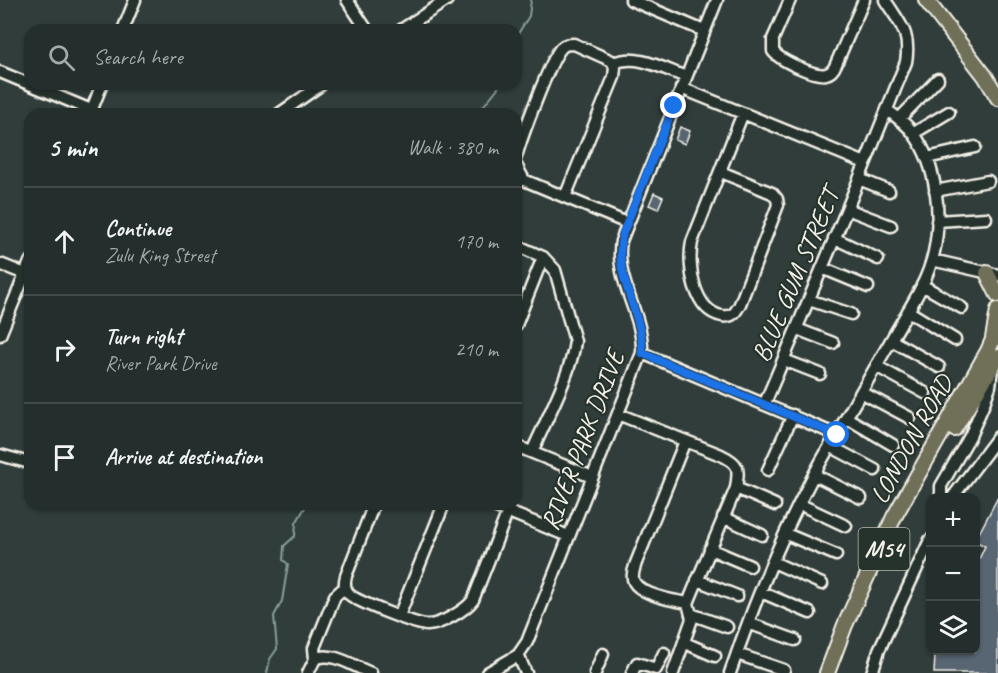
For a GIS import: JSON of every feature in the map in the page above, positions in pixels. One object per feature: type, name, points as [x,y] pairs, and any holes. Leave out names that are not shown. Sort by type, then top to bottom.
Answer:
[{"type":"main road","points":[[926,0],[985,76],[998,98]]},
{"type":"main road","points":[[935,0],[998,84]]},
{"type":"main road","points":[[992,272],[998,295]]},
{"type":"main road","name":"LONDON ROAD","points":[[827,673],[845,625],[894,518],[995,334],[998,310]]},
{"type":"main road","name":"LONDON ROAD","points":[[837,673],[855,617],[881,554],[907,506],[995,363]]},
{"type":"street","points":[[125,24],[135,0]]},
{"type":"street","points":[[347,0],[363,24]]},
{"type":"street","points":[[410,24],[447,0]]},
{"type":"street","points":[[631,0],[704,31]]},
{"type":"street","name":"RIVER PARK DRIVE","points":[[518,656],[527,642],[642,353],[640,334],[620,258],[621,241],[717,0]]},
{"type":"street","points":[[789,0],[773,39],[773,51],[780,58],[822,75],[830,72],[839,59],[864,0]]},
{"type":"street","name":"BLUE GUM STREET","points":[[765,404],[906,62],[908,39],[906,33],[885,0]]},
{"type":"street","points":[[522,141],[549,70],[557,54],[568,44],[578,45],[612,61],[645,62],[686,77]]},
{"type":"street","points":[[565,197],[614,77],[612,61]]},
{"type":"street","points":[[0,72],[24,83]]},
{"type":"street","points":[[899,118],[938,79]]},
{"type":"street","points":[[681,88],[865,163]]},
{"type":"street","points":[[40,90],[81,108]]},
{"type":"street","points":[[92,108],[99,90]]},
{"type":"street","points":[[288,108],[314,90]]},
{"type":"street","points":[[730,673],[760,592],[799,504],[908,311],[932,260],[937,221],[935,191],[927,158],[914,133],[887,110]]},
{"type":"street","points":[[914,133],[949,112]]},
{"type":"street","points":[[721,172],[772,193],[778,205],[740,304],[732,315],[725,317],[711,313],[704,307],[690,257],[692,242],[743,113]]},
{"type":"street","points":[[927,158],[975,147]]},
{"type":"street","points":[[522,177],[524,180],[627,223]]},
{"type":"street","points":[[859,179],[890,191]]},
{"type":"street","points":[[935,191],[987,181]]},
{"type":"street","points":[[847,209],[891,226]]},
{"type":"street","points":[[937,221],[986,218]]},
{"type":"street","points":[[834,238],[878,259]]},
{"type":"street","points":[[522,248],[543,257],[555,270],[575,341],[567,371],[532,452]]},
{"type":"street","points":[[522,310],[543,257]]},
{"type":"street","points":[[932,260],[992,272]]},
{"type":"street","points":[[0,264],[24,274]]},
{"type":"street","points":[[822,268],[868,287]]},
{"type":"street","points":[[0,335],[24,276]]},
{"type":"street","points":[[922,285],[962,308]]},
{"type":"street","points":[[809,300],[851,314]]},
{"type":"street","points":[[908,311],[955,340]]},
{"type":"street","points":[[797,329],[833,343]]},
{"type":"street","points":[[891,340],[939,367]]},
{"type":"street","points":[[642,353],[837,435]]},
{"type":"street","points":[[784,360],[820,374]]},
{"type":"street","points":[[941,493],[941,486],[970,436],[988,393],[995,363]]},
{"type":"street","points":[[876,366],[925,393]]},
{"type":"street","points":[[861,392],[910,418]]},
{"type":"street","points":[[618,414],[729,459],[739,472],[736,488],[697,580],[690,608],[692,619],[673,673]]},
{"type":"street","points":[[768,470],[793,415]]},
{"type":"street","points":[[848,418],[893,445]]},
{"type":"street","points":[[956,493],[998,437]]},
{"type":"street","points":[[686,441],[636,563],[633,578],[635,584],[645,590],[690,608],[727,627]]},
{"type":"street","points":[[831,446],[875,470]]},
{"type":"street","points":[[522,448],[592,477]]},
{"type":"street","points":[[0,455],[24,461]]},
{"type":"street","points":[[815,475],[861,498]]},
{"type":"street","points":[[736,488],[775,505]]},
{"type":"street","points":[[799,504],[846,526]]},
{"type":"street","points":[[346,590],[346,576],[372,510]]},
{"type":"street","points":[[399,616],[442,510]]},
{"type":"street","points":[[503,510],[568,536]]},
{"type":"street","points":[[346,590],[359,600],[399,616],[427,626],[436,624],[469,605],[476,593],[508,512]]},
{"type":"street","points":[[723,517],[762,535]]},
{"type":"street","points":[[786,534],[836,555]]},
{"type":"street","points":[[872,673],[879,650],[927,547]]},
{"type":"street","points":[[710,549],[750,566]]},
{"type":"street","points":[[773,562],[822,584]]},
{"type":"street","points":[[697,580],[737,596]]},
{"type":"street","points":[[308,673],[315,659],[314,648],[335,596],[346,590]]},
{"type":"street","points":[[760,592],[810,613]]},
{"type":"street","points":[[748,623],[795,640]]},
{"type":"street","points":[[685,643],[715,656]]},
{"type":"street","points":[[632,673],[637,663],[656,669],[664,653]]},
{"type":"street","points":[[595,673],[603,654]]},
{"type":"street","points":[[737,654],[784,670]]},
{"type":"street","points":[[315,659],[320,656],[332,657],[371,673]]},
{"type":"street","points":[[487,673],[518,656],[526,673]]},
{"type":"building","points":[[680,127],[690,131],[685,144],[675,140]]},
{"type":"building","points":[[654,193],[663,197],[658,209],[649,205]]},
{"type":"building","points":[[998,497],[998,673],[934,673],[936,655],[980,655],[980,557],[985,546],[980,544],[980,531]]},
{"type":"waterway","points":[[522,27],[529,16],[531,0]]},
{"type":"waterway","points":[[482,108],[496,90]]},
{"type":"waterway","points":[[267,673],[270,659],[277,649],[274,616],[282,601],[288,564],[283,560],[284,546],[295,536],[296,523],[304,510]]},
{"type":"route","points":[[674,106],[623,233],[620,248],[624,278],[642,340],[642,353],[837,435]]}]
